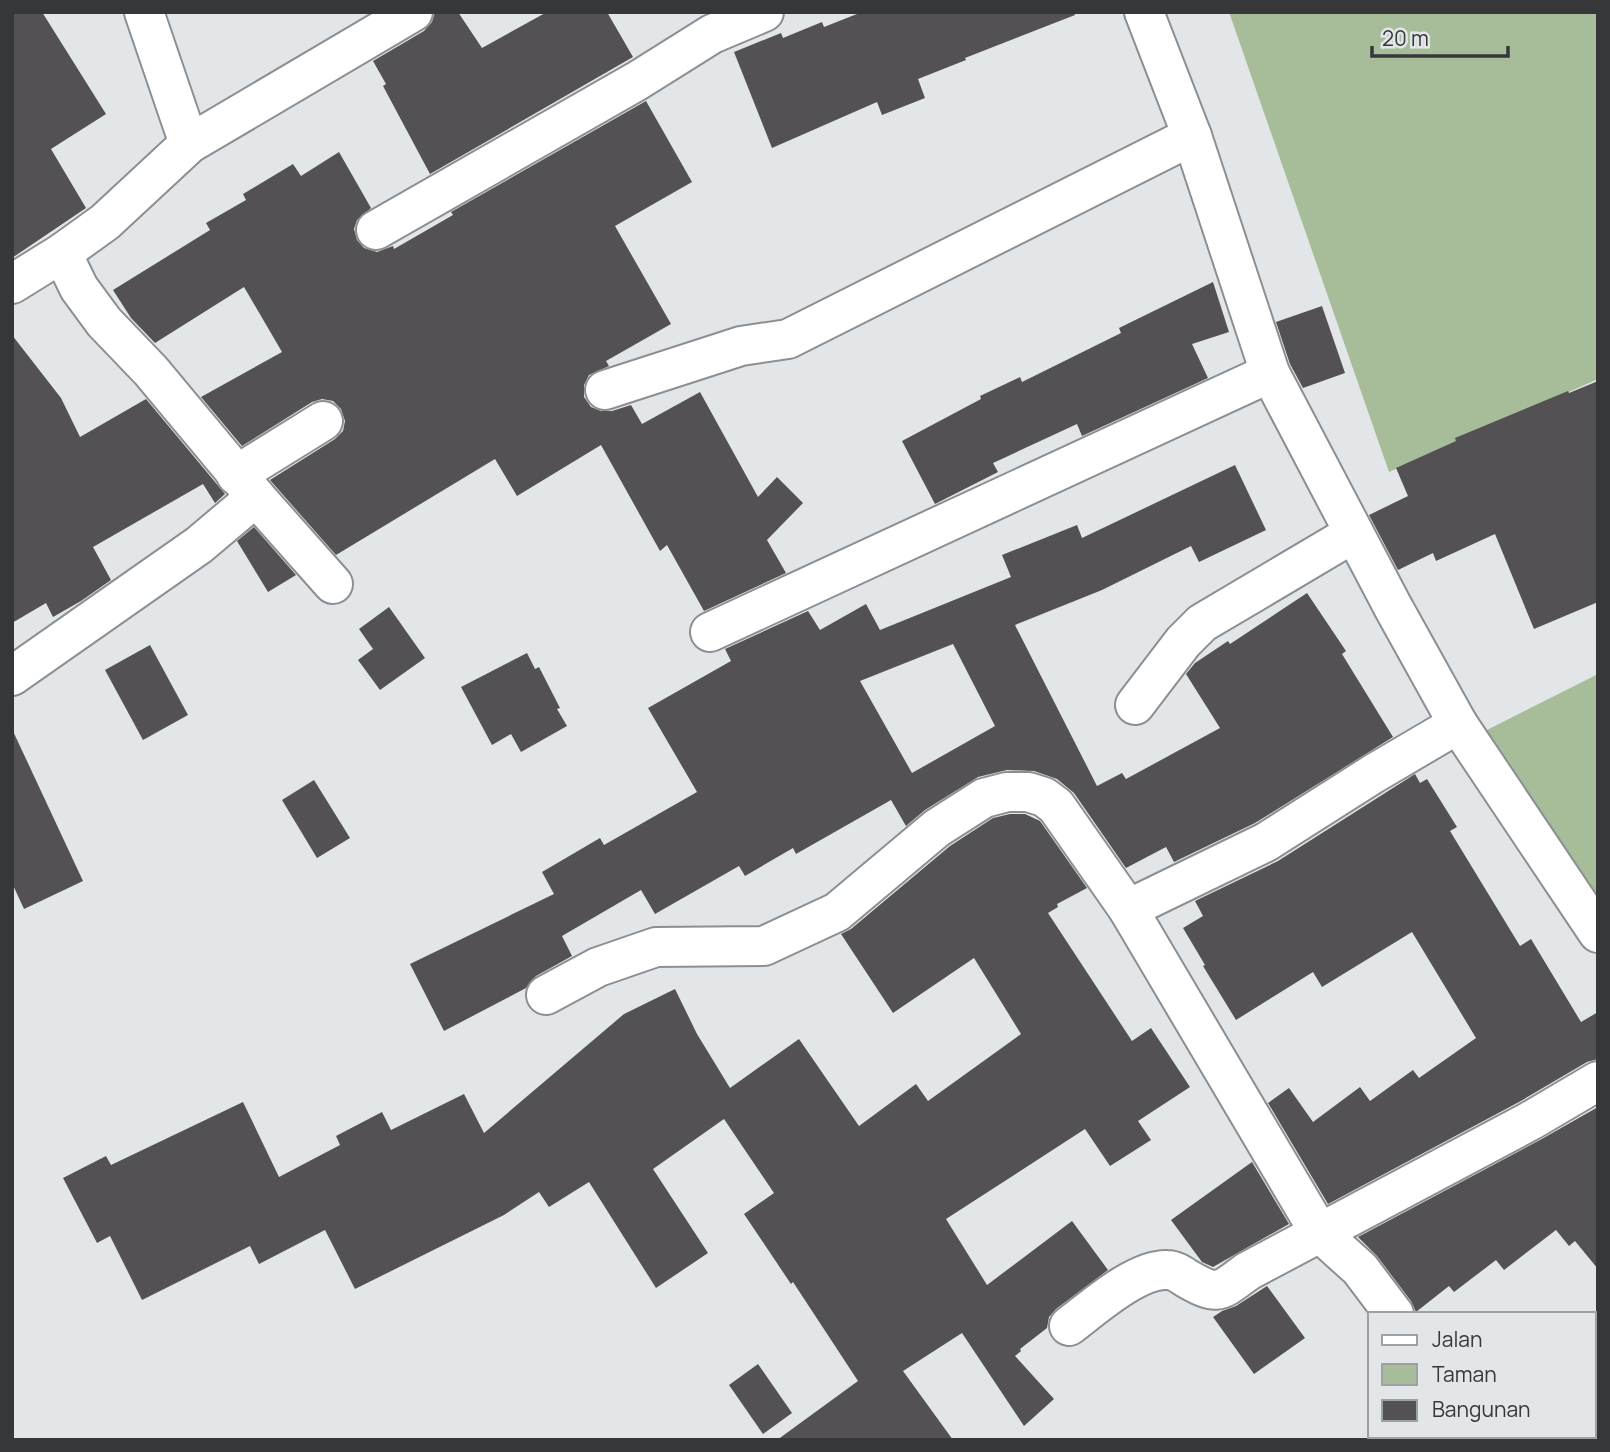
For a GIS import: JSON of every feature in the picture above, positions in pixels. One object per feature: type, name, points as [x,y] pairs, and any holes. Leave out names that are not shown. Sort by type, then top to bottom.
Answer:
[{"type":"street","points":[[144,12],[189,144]]},
{"type":"street","points":[[12,285],[105,222],[189,144],[413,12]]},
{"type":"street","points":[[376,230],[637,81],[712,34],[764,12]]},
{"type":"street","points":[[1144,12],[1192,136],[1270,373],[1458,724],[1598,933]]},
{"type":"street","points":[[605,390],[741,346],[788,339],[1192,136]]},
{"type":"street","points":[[62,253],[79,288],[104,322],[151,371],[246,486],[333,584]]},
{"type":"street","points":[[710,632],[1270,373]]},
{"type":"street","points":[[12,676],[199,544],[246,486],[323,421]]},
{"type":"street","points":[[1135,705],[1183,642],[1202,623],[1354,533]]},
{"type":"street","points":[[1128,909],[1266,842],[1458,724]]},
{"type":"street","points":[[546,995],[598,967],[656,947],[764,946],[837,912],[937,828],[984,798],[1007,792],[1028,792],[1044,797],[1056,806],[1128,909],[1319,1232],[1360,1269],[1392,1312]]},
{"type":"street","points":[[1069,1326],[1126,1283],[1164,1269],[1174,1270],[1208,1290],[1217,1291],[1319,1232],[1530,1121],[1598,1081]]},
{"type":"green space","points":[[1229,12],[1598,12],[1598,379],[1389,472]]},
{"type":"green space","points":[[1598,674],[1598,914],[1481,733]]},
{"type":"building","points":[[12,12],[42,12],[106,114],[51,149],[86,208],[12,258]]},
{"type":"building","points":[[435,12],[458,12],[482,48],[547,12],[607,12],[633,57],[430,174],[383,86],[386,84],[373,61],[424,31],[432,22]]},
{"type":"building","points":[[862,12],[1074,12],[1075,15],[918,79],[925,98],[882,115],[877,102],[772,148],[734,52],[781,33],[783,38],[822,22],[824,27]]},
{"type":"building","points":[[646,101],[692,182],[615,226],[671,324],[606,361],[609,366],[589,375],[584,385],[584,397],[591,407],[601,411],[612,411],[631,405],[642,424],[700,392],[758,497],[777,477],[803,503],[767,540],[786,573],[704,611],[667,545],[660,551],[601,445],[517,496],[495,459],[336,555],[270,480],[335,439],[343,431],[345,421],[341,409],[333,401],[322,399],[312,402],[242,446],[201,397],[282,352],[244,287],[155,343],[131,318],[113,290],[210,230],[206,223],[246,200],[243,194],[293,164],[301,176],[339,152],[371,208],[357,220],[354,229],[357,240],[364,248],[377,252],[393,246],[394,249],[453,215],[451,212]]},
{"type":"building","points":[[1213,282],[1229,332],[1192,344],[1208,378],[1082,436],[1077,424],[993,463],[998,472],[935,504],[902,441],[981,399],[980,396],[1020,377],[1022,382],[1121,333],[1119,328]]},
{"type":"building","points":[[1322,306],[1345,373],[1303,388],[1290,364],[1276,322]]},
{"type":"building","points":[[12,335],[61,398],[80,437],[146,399],[225,494],[215,503],[203,484],[93,547],[111,580],[53,617],[46,603],[12,623]]},
{"type":"building","points":[[1598,381],[1598,602],[1534,629],[1495,534],[1436,561],[1433,553],[1398,570],[1369,515],[1408,496],[1396,468],[1456,441],[1455,438]]},
{"type":"building","points":[[1235,465],[1266,530],[1199,562],[1191,546],[1102,590],[1015,625],[1097,786],[1122,773],[1126,779],[1220,728],[1186,674],[1195,663],[1228,641],[1230,644],[1307,593],[1346,651],[1342,654],[1393,737],[1255,823],[1174,862],[1166,847],[1126,868],[1074,793],[1057,779],[1034,771],[1007,770],[978,777],[925,810],[906,826],[891,800],[796,854],[793,848],[745,876],[739,866],[655,914],[641,890],[562,936],[572,956],[536,976],[526,988],[444,1031],[410,964],[554,894],[542,872],[600,838],[604,845],[697,792],[648,708],[731,661],[725,649],[808,611],[820,630],[866,604],[880,630],[1011,577],[1002,555],[1077,525],[1082,538]],"holes":[[[953,644],[995,726],[912,773],[860,681]]]},
{"type":"building","points":[[254,527],[296,575],[268,592],[237,541]]},
{"type":"building","points":[[389,607],[425,658],[380,690],[358,660],[373,649],[359,629]]},
{"type":"building","points":[[150,645],[188,715],[143,740],[105,670]]},
{"type":"building","points":[[527,653],[535,669],[539,667],[567,726],[521,752],[511,734],[492,745],[461,687]]},
{"type":"building","points":[[12,729],[83,881],[24,909],[12,883]]},
{"type":"building","points":[[1415,774],[1420,783],[1427,779],[1457,827],[1450,831],[1520,946],[1531,939],[1581,1022],[1598,1012],[1598,1059],[1587,1062],[1519,1102],[1328,1204],[1268,1103],[1289,1088],[1313,1122],[1360,1087],[1370,1101],[1413,1070],[1419,1078],[1476,1038],[1412,932],[1322,987],[1313,972],[1236,1020],[1183,928],[1203,916],[1195,901],[1278,861]]},
{"type":"building","points":[[314,780],[350,838],[317,858],[282,800]]},
{"type":"building","points":[[1025,814],[1040,821],[1087,888],[1057,904],[1058,907],[1048,913],[1132,1041],[1151,1028],[1190,1087],[1138,1121],[1151,1140],[1110,1166],[1085,1129],[946,1219],[987,1285],[1072,1221],[1108,1270],[1056,1309],[1049,1317],[1047,1328],[1015,1356],[1054,1399],[1024,1426],[962,1333],[903,1371],[953,1440],[777,1440],[858,1381],[793,1282],[791,1284],[744,1214],[774,1193],[724,1119],[653,1169],[708,1253],[656,1288],[589,1182],[549,1207],[539,1192],[504,1215],[355,1289],[325,1230],[259,1264],[250,1246],[142,1300],[110,1236],[97,1243],[63,1178],[106,1156],[111,1165],[243,1102],[279,1177],[340,1145],[336,1136],[382,1112],[391,1130],[464,1094],[484,1133],[624,1014],[675,989],[697,1034],[730,1088],[799,1039],[859,1126],[916,1084],[928,1101],[1021,1034],[974,958],[893,1013],[841,934],[851,929],[950,846],[993,818]]},
{"type":"building","points":[[1598,1107],[1598,1269],[1575,1241],[1569,1246],[1556,1230],[1504,1270],[1496,1260],[1454,1292],[1449,1286],[1416,1312],[1411,1301],[1377,1256],[1358,1237]]},
{"type":"building","points":[[1252,1162],[1289,1224],[1213,1267],[1202,1262],[1171,1220]]},
{"type":"building","points":[[1267,1286],[1305,1338],[1254,1374],[1213,1317]]},
{"type":"building","points":[[758,1364],[792,1413],[763,1434],[729,1385]]}]
